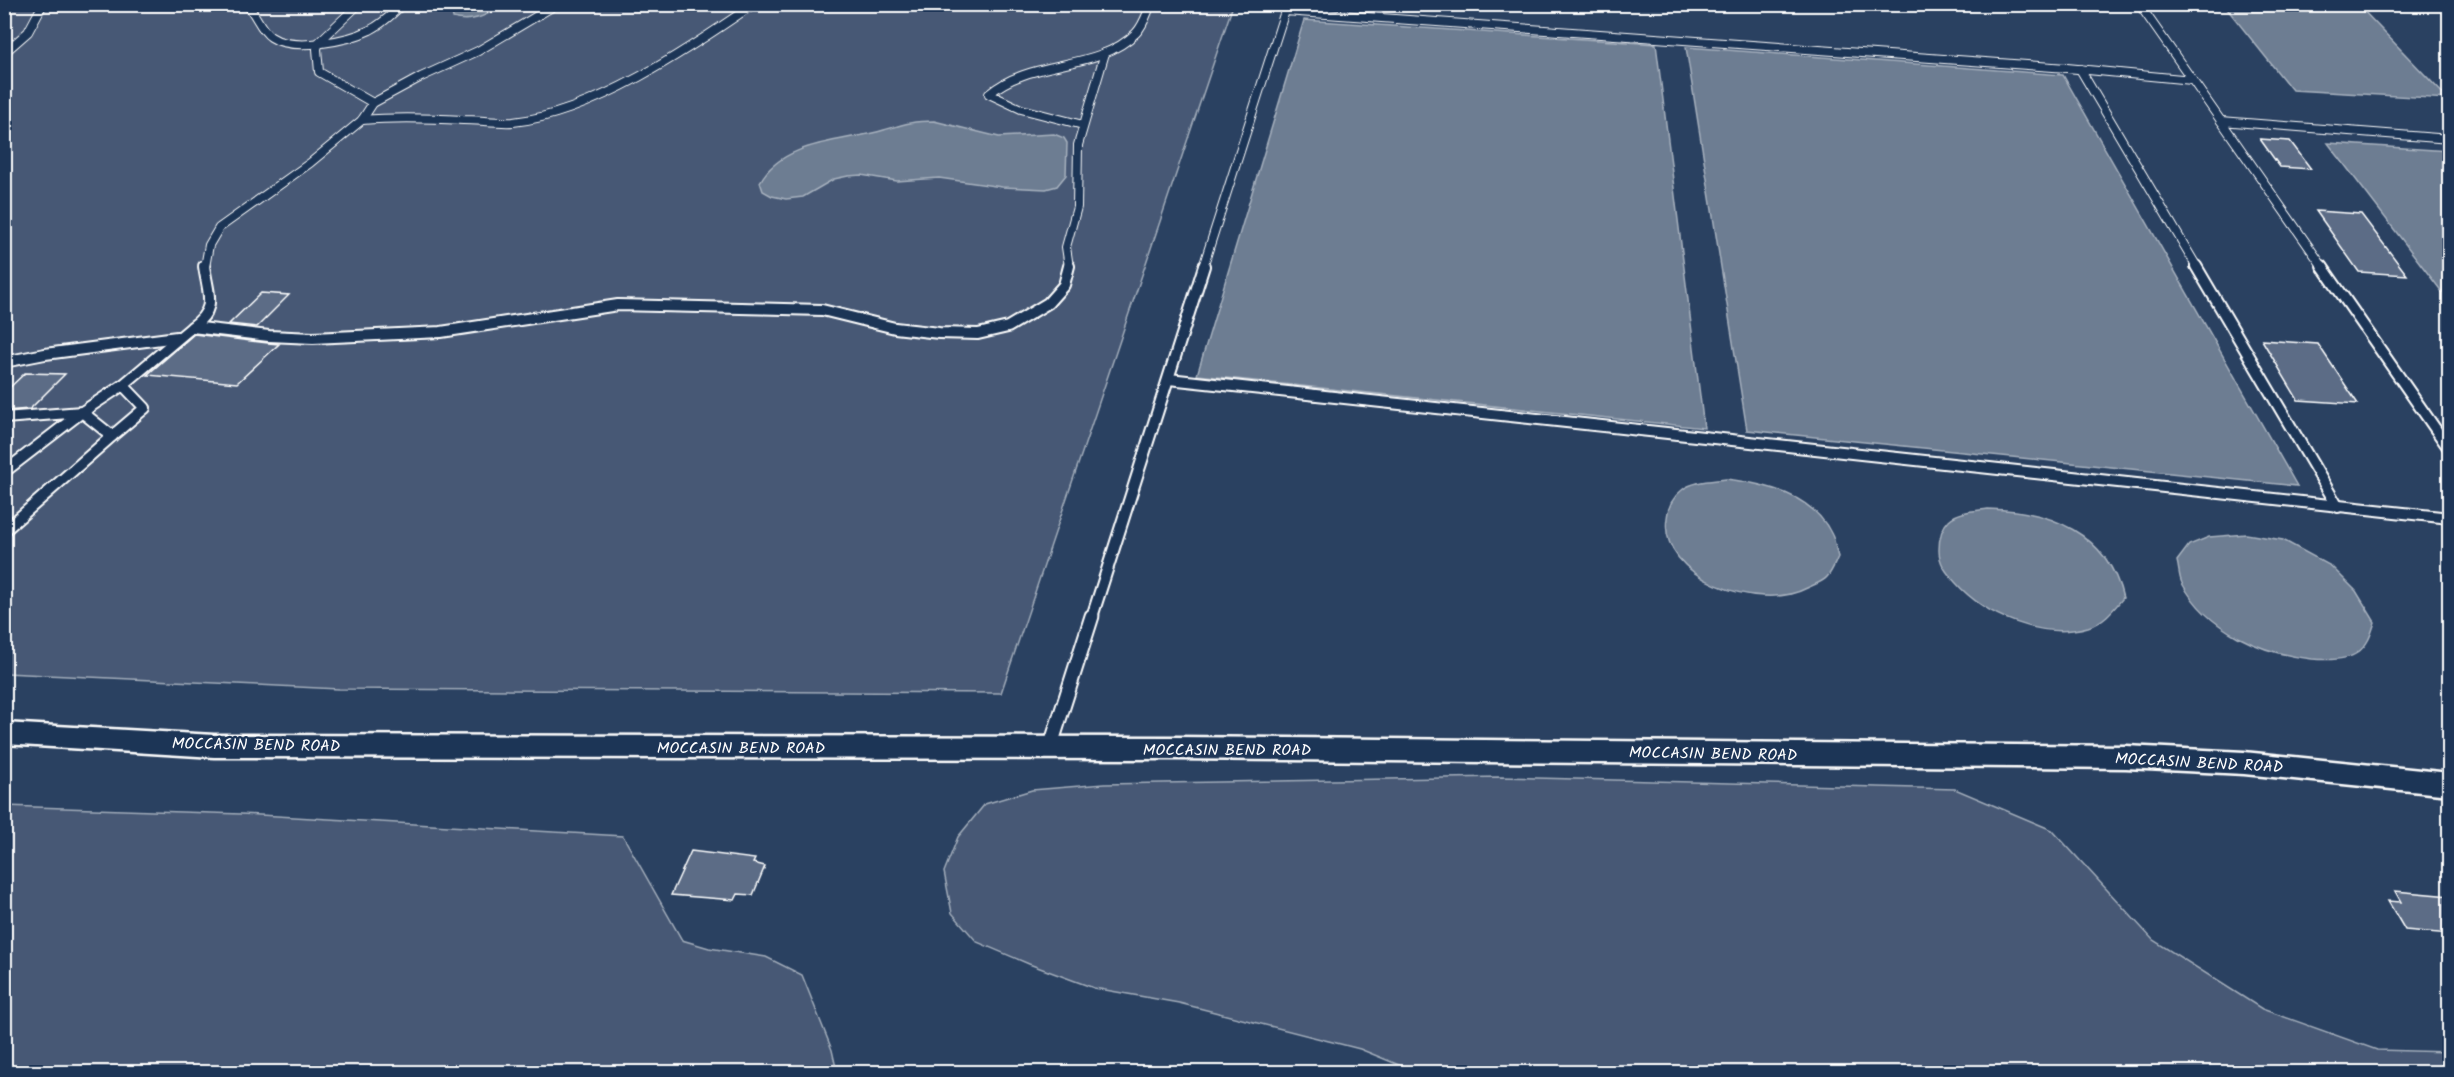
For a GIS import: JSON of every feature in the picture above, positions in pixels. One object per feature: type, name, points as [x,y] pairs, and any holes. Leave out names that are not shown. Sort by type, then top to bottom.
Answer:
[{"type":"street","name":"MOCCASIN BEND ROAD","points":[[4,733],[214,746],[1050,748],[2126,757],[2244,763],[2450,784]]},
{"type":"lane","points":[[4,53],[21,43],[38,18],[43,4]]},
{"type":"lane","points":[[246,4],[256,13],[270,36],[281,42],[295,44],[362,34],[372,30],[403,4]]},
{"type":"lane","points":[[359,4],[319,42],[317,49],[319,72],[373,103]]},
{"type":"lane","points":[[4,472],[82,412],[123,385],[177,337],[204,318],[210,308],[204,262],[209,245],[219,228],[310,163],[362,120],[373,103],[421,76],[478,51],[557,4]]},
{"type":"lane","points":[[362,120],[413,117],[513,122],[566,110],[594,99],[686,51],[754,4]]},
{"type":"lane","points":[[1083,125],[1059,121],[1014,106],[989,94],[993,89],[1021,77],[1105,53],[1137,33],[1150,4]]},
{"type":"lane","points":[[2139,4],[2450,450]]},
{"type":"lane","points":[[1050,748],[1169,379],[1283,8],[2080,69],[2192,80]]},
{"type":"lane","points":[[192,327],[269,336],[313,338],[380,336],[441,332],[618,305],[822,310],[842,313],[880,325],[916,331],[958,334],[993,331],[1008,327],[1037,312],[1064,285],[1069,266],[1066,247],[1077,207],[1077,163],[1083,125],[1105,53]]},
{"type":"lane","points":[[2080,69],[2338,507]]},
{"type":"lane","points":[[2221,121],[2450,139]]},
{"type":"lane","points":[[4,362],[45,354],[177,337]]},
{"type":"lane","points":[[1169,379],[2450,518]]},
{"type":"lane","points":[[4,531],[145,408],[123,385]]},
{"type":"lane","points":[[7,420],[82,412],[112,436]]},
{"type":"shaded area","points":[[454,4],[504,5],[480,17],[460,20],[453,18],[451,6]]},
{"type":"shaded area","points":[[4,5],[1233,5],[1001,693],[339,689],[5,673]]},
{"type":"shaded area","points":[[2224,5],[2358,5],[2448,99],[2292,90]]},
{"type":"shaded area","points":[[1304,20],[1656,44],[1704,428],[1197,375]]},
{"type":"shaded area","points":[[1686,47],[2063,75],[2297,486],[1747,430]]},
{"type":"shaded area","points":[[934,121],[999,137],[1054,134],[1064,138],[1067,143],[1066,175],[1057,186],[1046,189],[1002,187],[939,178],[897,181],[861,175],[834,179],[803,197],[786,199],[763,191],[760,182],[770,168],[799,150],[908,123]]},
{"type":"shaded area","points":[[2328,143],[2449,151],[2449,301]]},
{"type":"shaded area","points":[[1726,479],[1756,484],[1787,493],[1813,510],[1824,521],[1832,535],[1838,557],[1825,579],[1787,595],[1764,596],[1740,593],[1716,585],[1695,573],[1678,558],[1669,539],[1667,518],[1674,499],[1686,487]]},
{"type":"shaded area","points":[[1988,509],[2033,514],[2073,529],[2104,557],[2115,576],[2123,598],[2099,622],[2088,627],[2070,630],[2052,630],[2016,622],[1982,605],[1967,594],[1946,571],[1940,559],[1939,546],[1942,530],[1949,520],[1962,513]]},
{"type":"shaded area","points":[[2246,534],[2283,540],[2331,566],[2356,591],[2375,622],[2364,647],[2352,656],[2335,659],[2293,656],[2274,652],[2238,637],[2206,614],[2182,583],[2177,561],[2189,545],[2209,537]]},
{"type":"shaded area","points":[[1500,777],[1955,789],[2052,830],[2153,940],[2262,1009],[2377,1050],[2449,1052],[2449,1072],[1416,1072],[1360,1049],[1179,1003],[1094,988],[977,942],[952,913],[944,872],[958,837],[985,804],[1032,790],[1104,784]]},
{"type":"shaded area","points":[[5,806],[241,814],[623,836],[682,940],[709,948],[766,957],[802,975],[832,1050],[837,1072],[5,1072]]},
{"type":"building","points":[[2260,139],[2290,141],[2311,169],[2280,167]]},
{"type":"building","points":[[2316,211],[2361,214],[2407,275],[2359,272]]},
{"type":"building","points":[[261,293],[289,295],[257,327],[229,324]]},
{"type":"building","points":[[194,334],[279,344],[237,383],[147,375]]},
{"type":"building","points":[[2262,340],[2318,344],[2358,404],[2298,400]]},
{"type":"building","points":[[25,373],[65,374],[30,409],[4,411],[4,393]]},
{"type":"building","points":[[691,851],[755,859],[753,863],[765,866],[753,895],[738,894],[735,900],[671,895]]},
{"type":"building","points":[[2395,891],[2450,896],[2450,934],[2405,930],[2388,901],[2401,902]]}]
